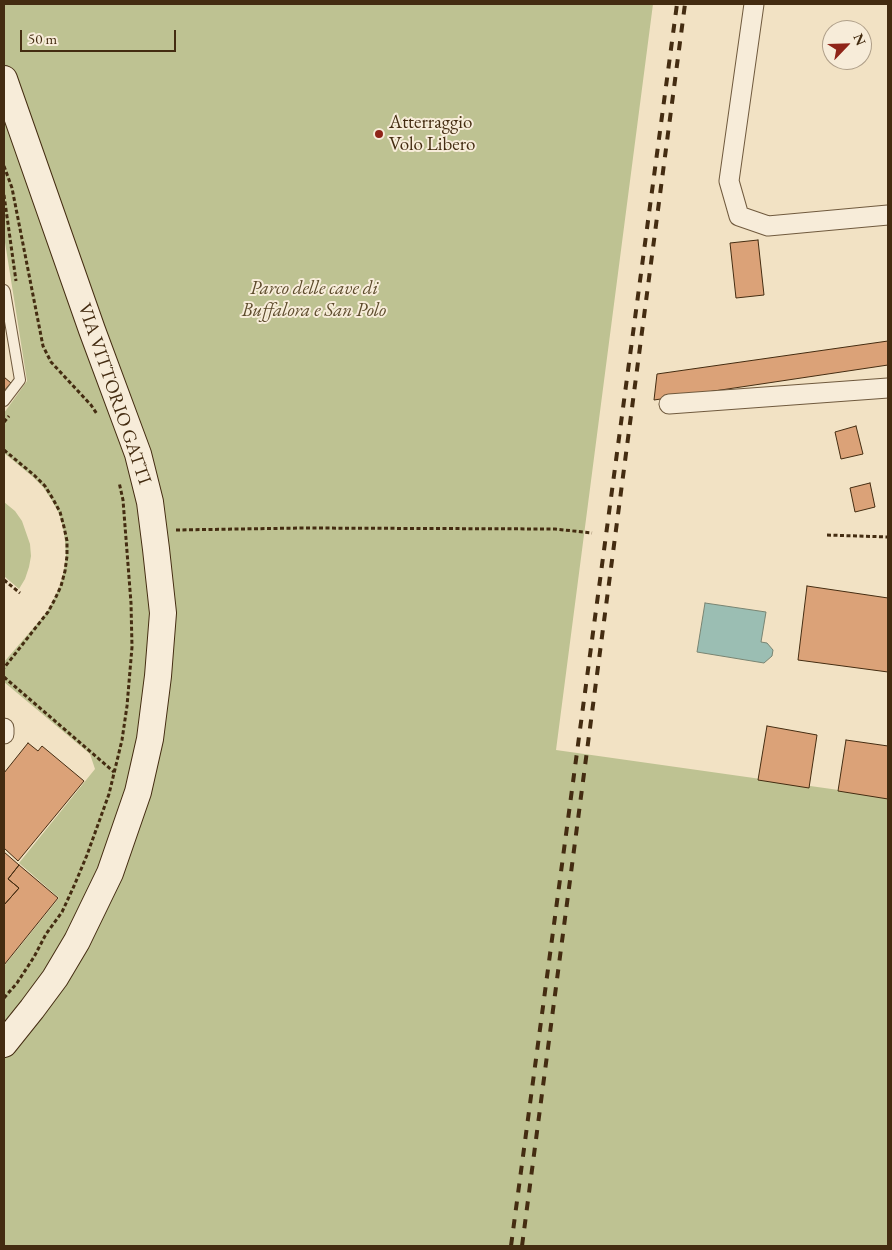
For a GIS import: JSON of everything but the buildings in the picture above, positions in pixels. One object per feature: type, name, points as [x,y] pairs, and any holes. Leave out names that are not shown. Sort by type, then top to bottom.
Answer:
[{"type":"street","points":[[754,4],[729,181],[739,216],[768,226],[888,214]]},
{"type":"street","name":"VIA VITTORIO GATTI","points":[[4,79],[92,330],[138,454],[150,502],[162,613],[158,676],[150,739],[138,792],[110,873],[77,941],[54,978],[4,1044]]},
{"type":"street","points":[[670,404],[888,388]]},
{"type":"street","points":[[4,728],[4,734]]},
{"type":"lane","points":[[4,289],[20,380],[4,401]]},
{"type":"path","points":[[4,166],[12,188],[43,346],[51,362],[91,405],[99,418]]},
{"type":"path","points":[[4,450],[45,486],[60,512],[67,541],[67,556],[62,586],[48,612],[4,668]]},
{"type":"path","points":[[4,998],[17,983],[66,904],[90,847],[109,794],[122,740],[128,706],[132,647],[132,603],[123,510],[117,474]]},
{"type":"path","points":[[154,534],[172,530],[301,528],[555,529],[592,533]]},
{"type":"path","points":[[828,535],[888,537]]},
{"type":"path","points":[[4,580],[20,594]]},
{"type":"path","points":[[4,677],[114,772]]},
{"type":"green space","name":"Parco delle cave di Buffalora e San Polo","points":[[4,4],[653,4],[556,750],[888,797],[888,1246],[4,1246],[4,966],[59,898],[19,863],[95,769],[90,754],[4,682],[4,662],[47,612],[60,586],[66,556],[63,527],[59,513],[51,499],[33,477],[4,453],[4,413],[27,381],[4,236]]},
{"type":"green space","points":[[4,502],[15,511],[22,521],[30,544],[31,556],[29,567],[19,589],[4,576]]},
{"type":"water","points":[[705,603],[766,612],[761,642],[767,643],[773,650],[772,656],[764,663],[697,652]]},
{"type":"railway","points":[[511,1246],[677,4]]},
{"type":"railway","points":[[522,1246],[685,4]]},
{"type":"place","name":"Atterraggio Volo Libero","points":[[379,134]]}]
